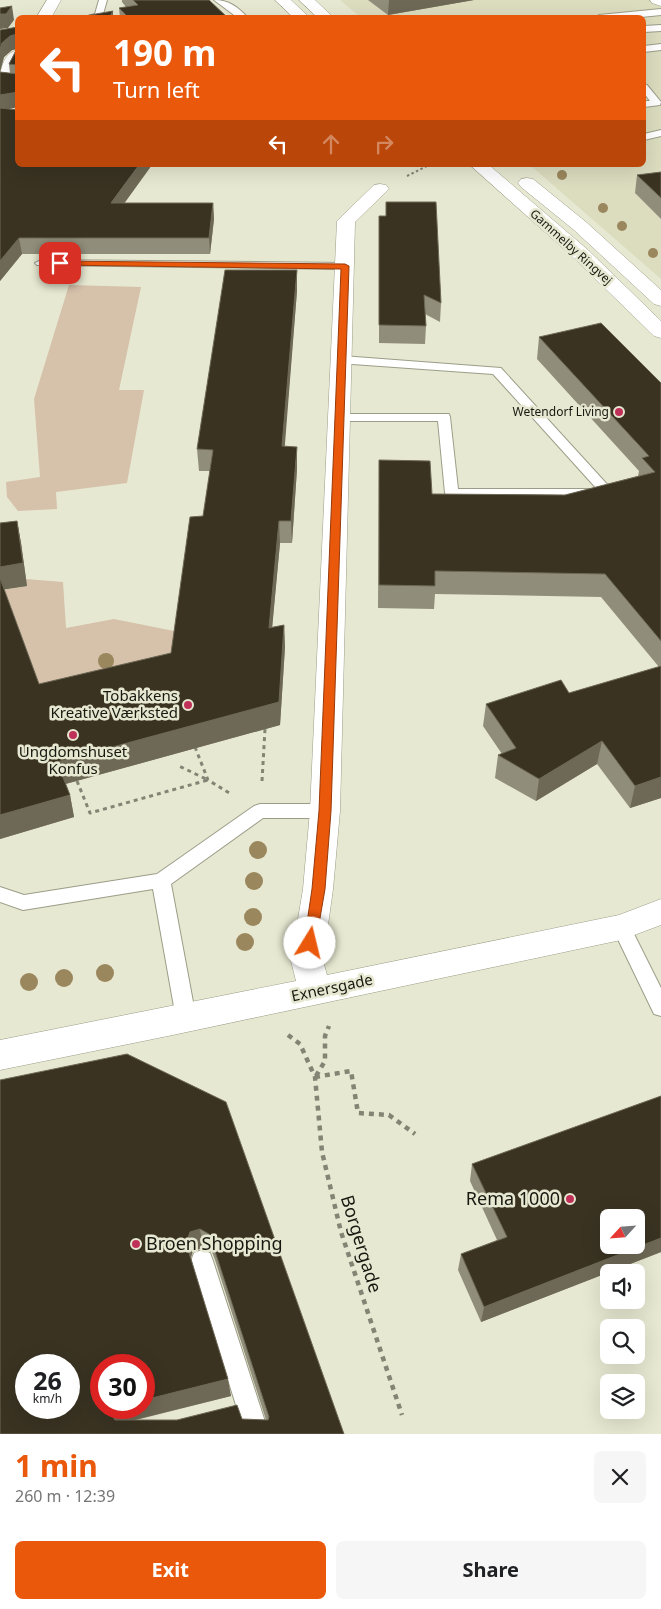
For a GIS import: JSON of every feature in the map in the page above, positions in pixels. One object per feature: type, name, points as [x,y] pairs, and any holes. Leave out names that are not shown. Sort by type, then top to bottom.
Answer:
[{"type":"street","points":[[45,15],[54,0]]},
{"type":"street","points":[[282,0],[300,15]]},
{"type":"street","points":[[306,0],[324,15]]},
{"type":"street","points":[[657,0],[661,2]]},
{"type":"street","points":[[3,81],[15,59]]},
{"type":"street","name":"Gammelby Ringvej","points":[[481,167],[582,254],[661,332]]},
{"type":"street","name":"Gammelby Ringvej","points":[[507,167],[580,226],[661,300]]},
{"type":"street","points":[[321,990],[308,961],[318,889],[325,811],[346,221],[380,189]]},
{"type":"street","name":"Exnersgade","points":[[0,1054],[258,1004],[621,927],[661,912]]},
{"type":"lane","points":[[99,15],[103,0]]},
{"type":"lane","points":[[218,0],[230,6],[240,15]]},
{"type":"lane","points":[[630,15],[661,12]]},
{"type":"lane","points":[[646,29],[661,28]]},
{"type":"lane","points":[[646,49],[661,47]]},
{"type":"lane","points":[[646,89],[657,103],[646,104]]},
{"type":"lane","points":[[646,137],[661,133]]},
{"type":"lane","points":[[41,263],[345,266]]},
{"type":"lane","points":[[339,417],[444,417],[452,493],[608,493],[497,371],[342,360]]},
{"type":"lane","points":[[0,894],[23,903],[161,881],[260,811],[325,811]]},
{"type":"lane","points":[[161,881],[186,1018]]},
{"type":"lane","points":[[621,927],[661,1008]]},
{"type":"lane","points":[[202,1261],[257,1434]]},
{"type":"lane","points":[[225,1411],[248,1405]]},
{"type":"path","points":[[177,765],[208,780],[260,811],[265,729]]},
{"type":"path","points":[[195,748],[208,780]]},
{"type":"path","points":[[77,781],[90,813],[208,780]]},
{"type":"path","points":[[315,1077],[325,1060],[325,1036],[331,1021],[321,990]]},
{"type":"path","points":[[258,1004],[280,1029],[300,1044],[315,1077]]},
{"type":"path","points":[[315,1077],[351,1071],[358,1113],[389,1115],[415,1134]]},
{"type":"path","name":"Borgergade","points":[[315,1077],[322,1152],[341,1232],[402,1415]]},
{"type":"shaded area","points":[[340,0],[661,0],[661,279],[532,167],[646,167],[646,15],[358,15]]},
{"type":"shaded area","points":[[69,285],[141,287],[119,390],[144,390],[127,483],[56,492],[57,509],[18,511],[7,497],[6,482],[40,477],[34,399]]},
{"type":"shaded area","points":[[26,579],[63,582],[66,628],[114,619],[179,632],[173,675],[44,707],[2,590],[27,586]]},
{"type":"building","points":[[133,0],[209,0],[225,15],[126,15],[119,8],[138,5]]},
{"type":"building","points":[[12,6],[6,14],[0,14],[0,8]]},
{"type":"building","points":[[113,11],[111,15],[90,15]]},
{"type":"building","points":[[15,28],[15,35],[10,36],[2,43],[0,49],[0,30]]},
{"type":"building","points":[[15,53],[15,65],[9,64]]},
{"type":"building","points":[[0,72],[15,74],[15,92],[0,95]]},
{"type":"building","points":[[0,108],[15,110],[15,167],[138,167],[111,203],[213,203],[209,238],[19,238],[0,261]]},
{"type":"building","points":[[661,172],[661,198],[637,175]]},
{"type":"building","points":[[386,202],[436,202],[441,303],[424,295],[426,326],[379,325],[379,216],[386,216]]},
{"type":"building","points":[[225,270],[297,270],[282,446],[297,447],[291,521],[279,521],[269,628],[284,625],[279,702],[57,762],[70,795],[0,815],[0,578],[39,684],[171,653],[190,517],[203,516],[213,450],[197,449]]},
{"type":"building","points":[[601,323],[661,383],[661,641],[605,574],[435,571],[435,586],[379,585],[379,460],[430,461],[432,494],[565,495],[655,472],[642,458],[649,456],[539,337]]},
{"type":"building","points":[[17,521],[23,563],[0,567],[0,523]]},
{"type":"building","points":[[661,666],[661,777],[635,786],[602,741],[539,779],[498,755],[516,748],[486,704],[561,680],[569,693]]},
{"type":"building","name":"Broen Shopping","points":[[127,1054],[226,1102],[344,1434],[0,1434],[0,1080]],"holes":[[[200,1229],[209,1234],[269,1417],[268,1420],[242,1419],[237,1405],[177,1420],[90,1419],[90,1354],[155,1354],[155,1397],[228,1379],[186,1243],[190,1232]]]},
{"type":"building","name":"Rema 1000","points":[[661,1096],[661,1238],[645,1244],[645,1209],[600,1209],[600,1254],[620,1254],[484,1307],[461,1254],[507,1237],[472,1164]]},
{"type":"place","name":"Wetendorf Living","points":[[619,412]]},
{"type":"place","name":"Tobakkens Kreative Værksted","points":[[188,705]]},
{"type":"place","name":"Ungdomshuset Konfus","points":[[73,735]]},
{"type":"place","name":"Rema 1000","points":[[570,1199]]},
{"type":"place","name":"Broen Shopping","points":[[136,1244]]},
{"type":"route","points":[[60,263],[345,266],[325,811],[318,889],[310,943]]}]
